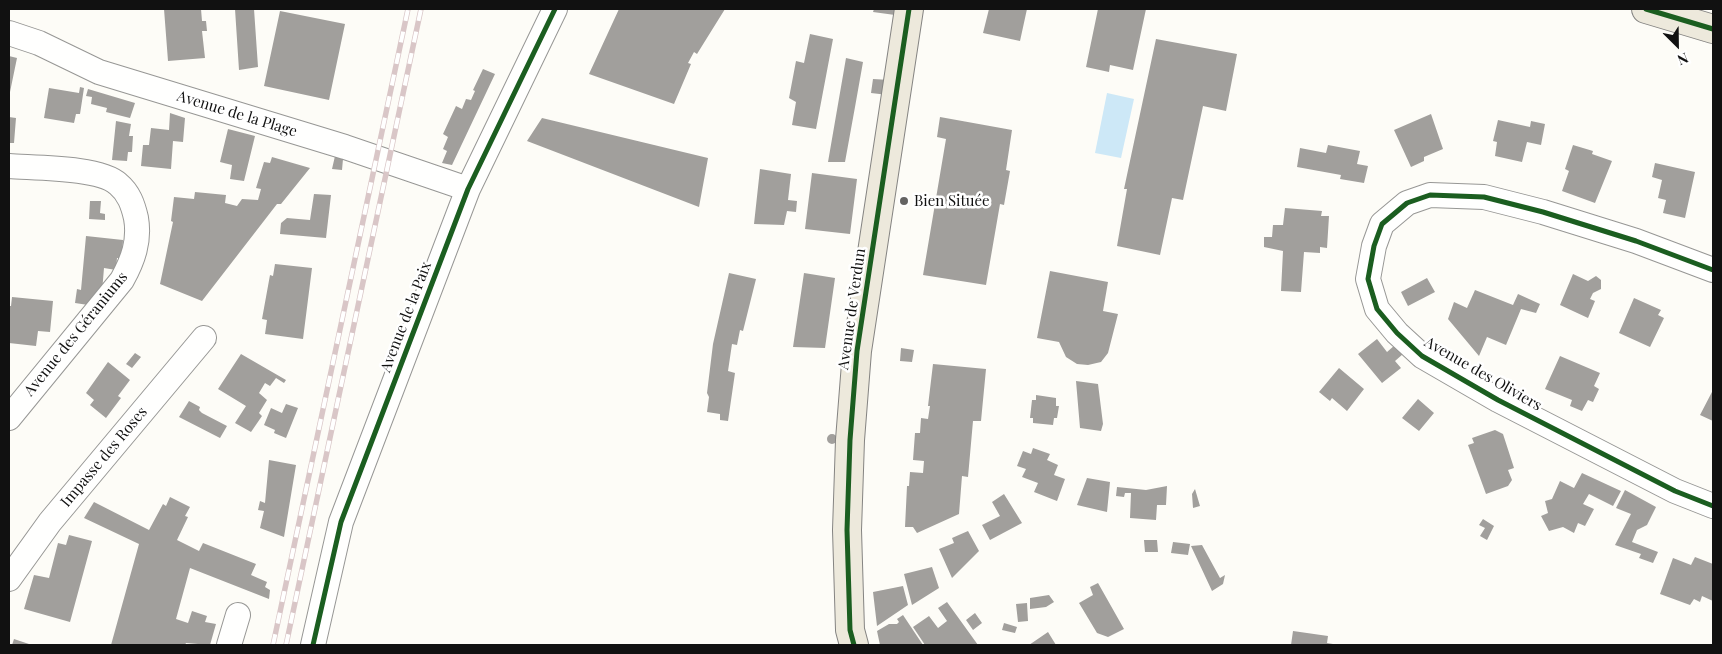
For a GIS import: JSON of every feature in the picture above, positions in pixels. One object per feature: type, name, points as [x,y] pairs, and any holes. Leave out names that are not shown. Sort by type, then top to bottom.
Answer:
[{"type":"main road","name":"Avenue de Verdun","points":[[854,645],[850,630],[847,530],[850,440],[856,361],[910,9]]},
{"type":"main road","points":[[1646,9],[1713,29]]},
{"type":"street","name":"Avenue de la Paix","points":[[313,645],[341,522],[468,189],[555,9]]},
{"type":"street","name":"Avenue de la Plage","points":[[9,33],[39,43],[99,72],[345,147],[468,189]]},
{"type":"street","name":"Avenue des Géraniums","points":[[9,166],[90,172],[118,183],[133,202],[138,230],[134,259],[122,280],[9,418]]},
{"type":"street","name":"Avenue des Oliviers","points":[[1713,270],[1636,241],[1543,212],[1484,197],[1430,195],[1407,203],[1382,224],[1374,246],[1368,278],[1377,309],[1397,333],[1422,356],[1498,400],[1675,491],[1713,506]]},
{"type":"street","name":"Impasse des Roses","points":[[9,579],[50,522],[204,338]]},
{"type":"street","points":[[229,645],[238,616]]},
{"type":"water","points":[[1107,93],[1134,99],[1121,158],[1095,153]]},
{"type":"building","points":[[164,9],[201,9],[202,21],[206,21],[207,31],[202,31],[205,58],[168,61]]},
{"type":"building","points":[[235,9],[254,9],[258,67],[239,70]]},
{"type":"building","points":[[619,9],[725,9],[697,54],[694,52],[688,63],[691,64],[674,104],[589,74]]},
{"type":"building","points":[[874,9],[896,9],[895,15],[873,12]]},
{"type":"building","points":[[989,9],[1027,9],[1020,41],[983,33]]},
{"type":"building","points":[[1098,9],[1146,9],[1133,70],[1110,65],[1109,72],[1086,67]]},
{"type":"building","points":[[280,11],[345,24],[329,100],[264,86]]},
{"type":"building","points":[[810,34],[833,39],[816,129],[792,125],[796,102],[789,98],[796,61],[804,63]]},
{"type":"building","points":[[1156,39],[1237,54],[1226,111],[1203,106],[1183,200],[1172,198],[1160,255],[1117,246],[1127,189],[1124,189]]},
{"type":"building","points":[[9,56],[17,58],[10,92],[9,92]]},
{"type":"building","points":[[846,58],[863,62],[845,162],[828,162]]},
{"type":"building","points":[[483,69],[495,74],[452,165],[442,163],[447,151],[443,149],[448,137],[443,134],[456,106],[462,109],[466,99],[471,100],[475,91],[473,90]]},
{"type":"building","points":[[873,79],[890,80],[888,95],[871,93]]},
{"type":"building","points":[[80,87],[84,88],[80,114],[76,114],[74,123],[44,118],[49,88],[79,93]]},
{"type":"building","points":[[88,89],[135,103],[130,118],[106,112],[107,108],[91,104],[92,97],[86,96]]},
{"type":"building","points":[[170,113],[185,118],[183,142],[173,141],[171,169],[141,166],[143,145],[149,145],[151,128],[169,130]]},
{"type":"building","points":[[1431,114],[1443,149],[1424,157],[1424,161],[1411,167],[1394,130]]},
{"type":"building","points":[[9,117],[16,118],[14,143],[9,143]]},
{"type":"building","points":[[940,117],[1012,130],[1006,170],[1010,171],[1004,205],[1000,204],[986,285],[923,275],[946,139],[937,137]]},
{"type":"building","points":[[542,118],[708,158],[699,207],[527,141]]},
{"type":"building","points":[[1498,120],[1530,127],[1531,121],[1545,124],[1541,145],[1527,142],[1522,162],[1495,156],[1497,142],[1493,141]]},
{"type":"building","points":[[116,121],[131,124],[129,136],[133,136],[132,152],[128,152],[127,161],[112,160]]},
{"type":"building","points":[[228,129],[255,136],[244,181],[230,179],[232,165],[220,162]]},
{"type":"building","points":[[1328,145],[1360,151],[1357,164],[1368,166],[1364,183],[1340,179],[1341,175],[1297,167],[1300,148],[1326,153]]},
{"type":"building","points":[[1573,145],[1593,151],[1592,154],[1612,161],[1595,203],[1562,191],[1569,171],[1565,169]]},
{"type":"building","points":[[335,156],[343,159],[342,170],[332,169]]},
{"type":"building","points":[[272,157],[310,168],[281,204],[277,204],[202,301],[160,284],[173,222],[171,221],[174,197],[194,199],[195,192],[226,195],[225,203],[237,206],[242,199],[258,200],[261,189],[256,188],[264,162],[270,163]]},
{"type":"building","points":[[1655,163],[1695,172],[1685,218],[1663,213],[1666,200],[1658,198],[1662,180],[1652,177]]},
{"type":"building","points":[[760,169],[791,174],[788,200],[797,201],[796,212],[787,211],[784,225],[754,224]]},
{"type":"building","points":[[812,173],[857,179],[850,234],[805,229]]},
{"type":"building","points":[[314,194],[331,195],[326,238],[280,234],[281,223],[287,218],[310,220]]},
{"type":"building","points":[[90,201],[101,201],[100,213],[105,214],[105,220],[89,219]]},
{"type":"building","points":[[1285,208],[1322,211],[1321,216],[1329,216],[1327,248],[1320,247],[1320,253],[1304,252],[1301,292],[1281,291],[1283,251],[1264,247],[1264,237],[1272,237],[1273,225],[1283,225]]},
{"type":"building","points":[[86,236],[123,240],[122,258],[117,258],[116,270],[104,268],[102,292],[97,292],[95,306],[75,303],[77,289],[81,290]]},
{"type":"building","points":[[275,264],[312,268],[303,339],[265,334],[267,320],[262,319],[270,275],[273,276]]},
{"type":"building","points":[[1050,271],[1108,282],[1103,311],[1118,314],[1108,353],[1101,362],[1088,365],[1077,364],[1066,357],[1059,342],[1037,338]]},
{"type":"building","points":[[729,273],[756,279],[743,331],[740,330],[737,345],[732,344],[728,371],[735,373],[728,421],[720,420],[720,414],[707,412],[709,397],[707,393],[713,344]]},
{"type":"building","points":[[804,273],[835,278],[825,348],[793,347]]},
{"type":"building","points":[[1573,274],[1588,281],[1596,276],[1601,280],[1601,289],[1593,293],[1590,299],[1595,301],[1588,318],[1560,305]]},
{"type":"building","points":[[1427,278],[1435,292],[1408,306],[1401,292]]},
{"type":"building","points":[[1475,290],[1513,305],[1518,294],[1540,304],[1536,313],[1521,309],[1506,345],[1487,337],[1479,356],[1448,319],[1454,302],[1467,308]]},
{"type":"building","points":[[12,297],[53,301],[50,332],[38,331],[36,346],[9,343],[9,306],[11,306]]},
{"type":"building","points":[[1634,298],[1661,310],[1658,315],[1664,318],[1650,347],[1619,333]]},
{"type":"building","points":[[1377,339],[1387,352],[1395,345],[1403,354],[1395,361],[1401,368],[1382,383],[1358,354]]},
{"type":"building","points":[[901,348],[914,350],[912,362],[900,361]]},
{"type":"building","points":[[135,353],[141,357],[132,368],[126,364]]},
{"type":"building","points":[[241,354],[286,380],[284,383],[276,378],[270,386],[265,383],[259,393],[267,400],[259,413],[262,416],[251,432],[235,423],[246,406],[218,389]]},
{"type":"building","points":[[1560,356],[1600,373],[1594,386],[1599,389],[1593,402],[1588,400],[1582,411],[1570,406],[1572,400],[1545,389]]},
{"type":"building","points":[[108,362],[130,380],[118,396],[121,398],[106,418],[90,405],[94,400],[86,393]]},
{"type":"building","points":[[933,364],[986,369],[981,421],[973,421],[968,477],[962,476],[959,514],[917,533],[913,527],[905,527],[907,486],[909,486],[910,472],[923,473],[924,461],[913,460],[915,433],[920,433],[921,418],[928,419]]},
{"type":"building","points":[[1339,368],[1364,389],[1347,411],[1332,398],[1330,401],[1319,392]]},
{"type":"building","points":[[1076,381],[1098,384],[1103,424],[1101,431],[1080,428]]},
{"type":"building","points":[[1713,390],[1713,421],[1700,415]]},
{"type":"building","points":[[1036,395],[1056,398],[1056,406],[1059,406],[1057,418],[1054,418],[1053,425],[1033,423],[1033,418],[1030,418],[1032,400],[1036,400]]},
{"type":"building","points":[[1418,399],[1434,413],[1419,431],[1402,418]]},
{"type":"building","points":[[189,401],[200,407],[199,410],[202,413],[227,426],[220,438],[179,417]]},
{"type":"building","points":[[286,404],[298,408],[286,438],[274,433],[275,430],[264,425],[271,408],[282,413]]},
{"type":"building","points":[[1495,430],[1503,434],[1514,468],[1508,470],[1512,480],[1508,486],[1486,494],[1468,445],[1474,443],[1472,438]]},
{"type":"building","points":[[832,434],[837,439],[832,444],[827,439]]},
{"type":"building","points":[[1033,448],[1050,454],[1047,460],[1058,465],[1054,475],[1065,479],[1057,501],[1034,492],[1038,483],[1022,477],[1026,469],[1017,466],[1023,451],[1031,454]]},
{"type":"building","points":[[269,460],[296,465],[284,537],[260,528],[264,511],[258,510],[260,501],[265,503]]},
{"type":"building","points":[[1582,473],[1621,491],[1613,506],[1589,494],[1583,504],[1594,509],[1585,526],[1578,523],[1574,533],[1563,527],[1549,531],[1541,516],[1548,513],[1545,501],[1552,499],[1560,481],[1574,488]]},
{"type":"building","points":[[1087,478],[1110,482],[1107,512],[1077,505]]},
{"type":"building","points":[[1167,486],[1166,505],[1157,505],[1156,520],[1130,518],[1131,493],[1125,493],[1124,497],[1116,496],[1117,487],[1146,490]]},
{"type":"building","points":[[1195,489],[1200,506],[1193,508],[1192,494]]},
{"type":"building","points":[[1625,490],[1656,507],[1647,525],[1637,530],[1632,542],[1658,552],[1653,563],[1639,558],[1641,554],[1615,545],[1631,514],[1616,508]]},
{"type":"building","points":[[1004,494],[1022,523],[990,540],[982,525],[1000,516],[992,502]]},
{"type":"building","points":[[170,497],[190,507],[185,516],[188,517],[177,540],[199,551],[203,543],[256,564],[251,575],[267,582],[265,587],[270,590],[269,599],[190,568],[176,619],[188,623],[192,611],[207,616],[205,622],[216,624],[210,645],[186,643],[185,645],[111,645],[139,544],[84,518],[94,502],[149,530],[163,504],[166,506]]},
{"type":"building","points":[[1483,519],[1494,526],[1487,540],[1480,536],[1485,528],[1479,525]]},
{"type":"building","points":[[968,531],[979,551],[952,578],[939,549],[954,543],[952,538]]},
{"type":"building","points":[[69,535],[92,541],[70,622],[24,609],[34,575],[49,578],[58,543],[66,545]]},
{"type":"building","points":[[1144,540],[1157,540],[1158,552],[1145,552]]},
{"type":"building","points":[[1173,542],[1190,544],[1188,555],[1171,553]]},
{"type":"building","points":[[1202,545],[1220,578],[1225,575],[1223,584],[1212,591],[1191,546]]},
{"type":"building","points":[[1695,557],[1713,564],[1713,601],[1702,596],[1700,602],[1694,599],[1690,605],[1660,594],[1673,558],[1691,565]]},
{"type":"building","points":[[932,567],[939,588],[912,605],[904,574]]},
{"type":"building","points":[[1098,583],[1124,629],[1108,637],[1097,633],[1079,603],[1093,595],[1090,587]]},
{"type":"building","points":[[903,586],[908,605],[877,626],[873,592]]},
{"type":"building","points":[[1049,595],[1054,602],[1046,607],[1030,609],[1030,598]]},
{"type":"building","points":[[947,602],[978,645],[925,645],[913,627],[929,616],[938,628],[947,621],[938,608]]},
{"type":"building","points":[[1027,603],[1028,621],[1018,622],[1016,604]]},
{"type":"building","points":[[975,613],[982,623],[973,630],[966,620]]},
{"type":"building","points":[[903,615],[923,645],[880,645],[877,631],[889,624],[897,624],[899,622],[897,619]]},
{"type":"building","points":[[1004,623],[1017,627],[1015,633],[1002,630]]},
{"type":"building","points":[[1293,631],[1328,636],[1327,643],[1339,645],[1291,645]]},
{"type":"building","points":[[1048,632],[1056,645],[1029,645]]},
{"type":"building","points":[[14,639],[32,645],[12,645]]},
{"type":"railway","points":[[273,645],[408,9]]},
{"type":"railway","points":[[286,645],[421,9]]},
{"type":"cycle path","points":[[313,645],[341,522],[468,189],[555,9]]},
{"type":"cycle path","points":[[854,645],[850,630],[847,530],[850,440],[857,351],[909,9]]},
{"type":"cycle path","points":[[1646,9],[1713,29]]},
{"type":"cycle path","points":[[1713,270],[1636,241],[1543,212],[1484,197],[1430,195],[1407,203],[1382,224],[1374,246],[1368,279],[1377,309],[1397,333],[1422,356],[1498,400],[1675,491],[1713,506]]},
{"type":"place","name":"Bien Située","points":[[904,201]]}]
